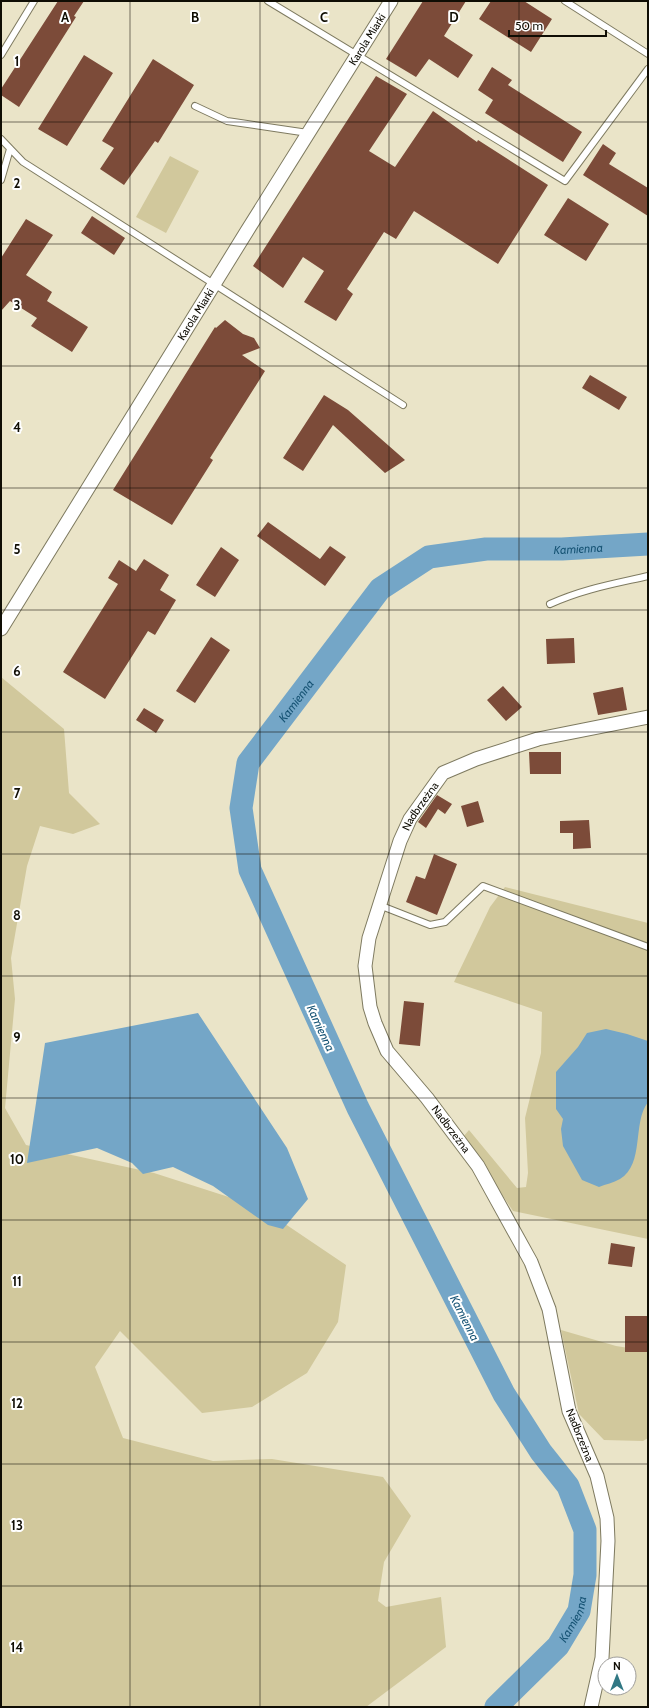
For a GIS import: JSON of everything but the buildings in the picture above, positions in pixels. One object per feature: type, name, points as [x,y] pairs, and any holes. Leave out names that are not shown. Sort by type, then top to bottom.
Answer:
[{"type":"street","name":"Karola Miarki","points":[[1,629],[214,283],[391,1]]},
{"type":"street","name":"Nadbrzeżna","points":[[591,1707],[602,1658],[608,1541],[606,1518],[602,1493],[597,1476],[569,1411],[549,1309],[531,1262],[478,1166],[427,1098],[387,1050],[375,1023],[370,1007],[365,966],[369,938],[394,857],[410,819],[443,773],[476,759],[538,739],[648,717]]},
{"type":"lane","points":[[1,55],[34,1]]},
{"type":"lane","points":[[268,1],[565,181],[648,69]]},
{"type":"lane","points":[[565,1],[648,54]]},
{"type":"lane","points":[[195,106],[227,121],[308,133]]},
{"type":"lane","points":[[1,139],[23,162],[403,405]]},
{"type":"lane","points":[[1,180],[10,149]]},
{"type":"lane","points":[[550,604],[573,593],[593,587],[648,576]]},
{"type":"lane","points":[[379,905],[430,925],[445,922],[483,886],[648,947]]},
{"type":"shaded area","points":[[170,156],[199,171],[166,233],[136,217]]},
{"type":"shaded area","points":[[1,677],[64,729],[69,793],[100,824],[73,834],[40,826],[27,866],[11,958],[15,999],[5,1108],[26,1145],[154,1173],[260,1207],[346,1265],[338,1322],[307,1373],[252,1407],[202,1413],[120,1331],[95,1367],[123,1438],[213,1461],[272,1459],[383,1477],[411,1516],[384,1562],[378,1601],[386,1607],[441,1597],[446,1647],[366,1707],[1,1707]]},
{"type":"shaded area","points":[[505,887],[648,923],[648,1239],[513,1211],[463,1137],[469,1130],[517,1188],[526,1187],[528,1173],[525,1118],[541,1053],[542,1012],[454,982],[490,907]]},
{"type":"shaded area","points":[[561,1330],[616,1346],[648,1351],[648,1438],[643,1441],[604,1440],[579,1414]]},
{"type":"water","points":[[198,1013],[287,1148],[308,1199],[283,1229],[268,1225],[213,1186],[173,1167],[143,1174],[132,1163],[97,1148],[27,1163],[45,1043]]},
{"type":"water","points":[[606,1029],[648,1041],[648,1102],[640,1121],[636,1154],[633,1164],[628,1172],[620,1179],[599,1187],[582,1180],[563,1146],[561,1129],[563,1119],[556,1109],[556,1072],[578,1047],[587,1033]]},
{"type":"waterway","name":"Kamienna","points":[[496,1707],[558,1646],[579,1611],[585,1575],[585,1530],[568,1486],[541,1452],[504,1394],[358,1108],[250,870],[241,808],[248,763],[380,589],[429,557],[486,549],[562,549],[648,544]]}]
